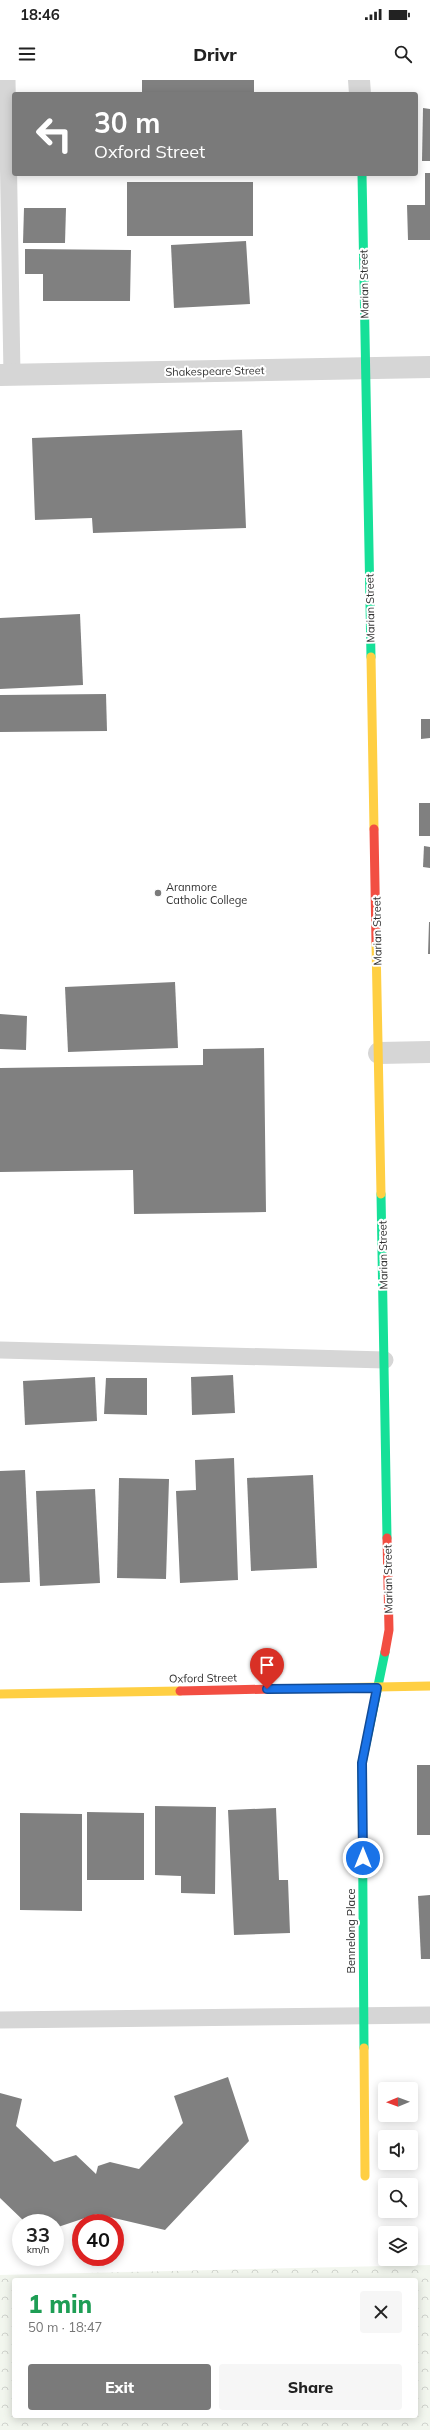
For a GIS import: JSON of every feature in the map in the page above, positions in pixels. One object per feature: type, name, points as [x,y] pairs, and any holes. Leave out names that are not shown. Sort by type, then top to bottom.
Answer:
[{"type":"street","points":[[359,80],[360,92]]},
{"type":"street","name":"Marian Street","points":[[362,176],[389,1630],[377,1688]]},
{"type":"street","name":"Shakespeare Street","points":[[6,375],[430,367]]},
{"type":"street","points":[[379,1053],[430,1052]]},
{"type":"street","name":"Oxford Street","points":[[0,1694],[430,1686]]},
{"type":"street","name":"Bennelong Place","points":[[365,2176],[362,1763],[377,1688]]},
{"type":"lane","points":[[6,375],[7,80]]},
{"type":"lane","points":[[0,1350],[385,1360]]},
{"type":"lane","points":[[0,2020],[430,2015]]},
{"type":"green space","points":[[430,2265],[430,2430],[0,2430],[0,2275]]},
{"type":"building","points":[[142,80],[254,80],[254,92],[142,92]]},
{"type":"building","points":[[423,108],[430,109],[430,161],[422,161]]},
{"type":"building","points":[[425,173],[430,173],[430,240],[408,240],[407,205],[425,205]]},
{"type":"building","points":[[127,182],[253,182],[253,236],[127,236]]},
{"type":"building","points":[[24,208],[66,208],[65,243],[23,243]]},
{"type":"building","points":[[246,241],[250,304],[174,308],[171,245]]},
{"type":"building","points":[[25,249],[131,250],[130,301],[43,301],[43,274],[25,274]]},
{"type":"building","points":[[242,430],[246,528],[93,533],[92,518],[35,520],[32,438]]},
{"type":"building","points":[[80,614],[83,685],[0,689],[0,618]]},
{"type":"building","points":[[106,694],[107,731],[0,732],[0,695]]},
{"type":"building","points":[[421,719],[430,719],[430,738],[421,739]]},
{"type":"building","points":[[419,803],[430,803],[430,836],[419,836]]},
{"type":"building","points":[[424,846],[430,847],[430,868],[423,867]]},
{"type":"building","points":[[429,922],[430,954],[428,954]]},
{"type":"building","points":[[175,982],[178,1048],[68,1052],[65,987]]},
{"type":"building","points":[[0,1014],[27,1016],[26,1050],[0,1049]]},
{"type":"building","points":[[264,1048],[266,1212],[134,1214],[133,1170],[0,1172],[0,1068],[203,1065],[203,1049]]},
{"type":"building","points":[[233,1375],[235,1413],[192,1415],[191,1377]]},
{"type":"building","points":[[95,1377],[97,1421],[25,1425],[23,1381]]},
{"type":"building","points":[[106,1378],[147,1378],[147,1415],[104,1414]]},
{"type":"building","points":[[234,1458],[238,1580],[180,1583],[176,1491],[196,1490],[195,1460]]},
{"type":"building","points":[[25,1470],[30,1582],[0,1583],[0,1471]]},
{"type":"building","points":[[313,1475],[317,1568],[251,1571],[247,1478]]},
{"type":"building","points":[[119,1478],[169,1479],[166,1579],[117,1578]]},
{"type":"building","points":[[95,1489],[100,1583],[40,1586],[36,1491]]},
{"type":"building","points":[[417,1765],[430,1765],[430,1835],[417,1835]]},
{"type":"building","points":[[155,1806],[216,1807],[215,1894],[181,1893],[181,1876],[155,1875]]},
{"type":"building","points":[[276,1808],[279,1880],[288,1880],[290,1933],[234,1935],[228,1810]]},
{"type":"building","points":[[87,1812],[144,1813],[144,1880],[87,1880]]},
{"type":"building","points":[[20,1813],[82,1814],[82,1911],[20,1910]]},
{"type":"building","points":[[430,1895],[430,1959],[421,1959],[418,1896]]},
{"type":"building","points":[[228,2077],[249,2141],[165,2230],[124,2220],[124,2214],[72,2214],[72,2222],[64,2225],[64,2214],[17,2214],[0,2198],[0,2093],[22,2099],[16,2126],[54,2162],[76,2155],[96,2174],[98,2166],[110,2162],[139,2169],[183,2123],[174,2096]]},
{"type":"traffic: fast","points":[[362,176],[371,657]]},
{"type":"traffic: fast","points":[[381,1194],[387,1538]]},
{"type":"traffic: fast","points":[[364,2048],[362,1763],[385,1652]]},
{"type":"traffic: slow","points":[[371,657],[374,829]]},
{"type":"traffic: slow","points":[[376,943],[381,1194]]},
{"type":"traffic: slow","points":[[273,1689],[430,1686]]},
{"type":"traffic: slow","points":[[0,1694],[180,1691]]},
{"type":"traffic: slow","points":[[364,2048],[365,2176]]},
{"type":"traffic: jam","points":[[374,829],[376,943]]},
{"type":"traffic: jam","points":[[385,1652],[389,1630],[387,1538]]},
{"type":"traffic: jam","points":[[180,1691],[273,1689]]},
{"type":"place","name":"Aranmore Catholic College","points":[[158,893]]},
{"type":"route","points":[[267,1689],[377,1688],[362,1763],[363,1858]]}]
